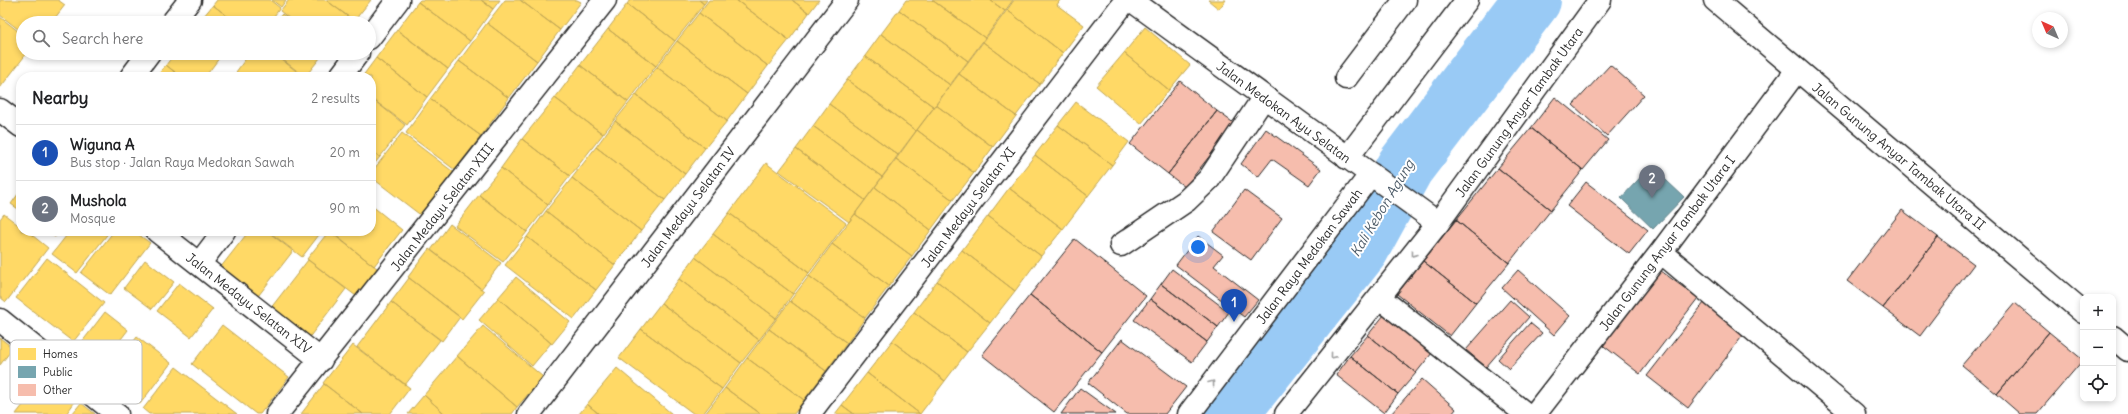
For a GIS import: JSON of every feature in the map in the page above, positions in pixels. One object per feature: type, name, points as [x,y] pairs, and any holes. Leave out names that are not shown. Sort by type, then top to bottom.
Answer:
[{"type":"street","points":[[177,16],[190,0]]},
{"type":"street","points":[[376,29],[398,0]]},
{"type":"street","name":"Jalan Medayu Selatan XIII","points":[[277,414],[605,0]]},
{"type":"street","name":"Jalan Medayu Selatan IV","points":[[529,414],[847,0]]},
{"type":"street","name":"Jalan Medayu Selatan XI","points":[[809,414],[1126,0]]},
{"type":"street","name":"Jalan Medokan Ayu Selatan","points":[[1131,0],[1432,220]]},
{"type":"street","points":[[1346,78],[1405,0]]},
{"type":"street","points":[[1347,158],[1467,0]]},
{"type":"street","name":"Jalan Gunung Anyar Tambak Utara","points":[[1432,220],[1600,0]]},
{"type":"street","name":"Jalan Gunung Anyar Tambak Utara II","points":[[1715,0],[2080,309]]},
{"type":"street","points":[[135,72],[144,60]]},
{"type":"street","points":[[344,72],[353,60]]},
{"type":"street","name":"Jalan Gunung Anyar Tambak Utara I","points":[[1535,414],[1661,252],[1797,70]]},
{"type":"street","points":[[1121,245],[1198,191],[1209,180],[1264,97]]},
{"type":"street","points":[[0,110],[16,122]]},
{"type":"street","name":"Jalan Raya Medokan Sawah","points":[[1189,414],[1373,176]]},
{"type":"street","points":[[1286,414],[1380,298],[1432,220]]},
{"type":"street","name":"Jalan Medayu Selatan XIV","points":[[163,236],[321,360]]},
{"type":"street","points":[[199,264],[220,236]]},
{"type":"street","points":[[1661,252],[1854,414]]},
{"type":"street","points":[[1380,298],[1526,414]]},
{"type":"street","points":[[0,320],[25,340]]},
{"type":"street","points":[[2116,340],[2128,350]]},
{"type":"street","points":[[105,404],[117,414]]},
{"type":"building: Homes","points":[[0,0],[58,0],[65,5],[56,16],[16,16],[16,28],[0,15]]},
{"type":"building: Homes","points":[[217,0],[270,0],[280,8],[274,16],[227,16],[213,5]]},
{"type":"building: Homes","points":[[272,0],[286,0],[281,7]]},
{"type":"building: Homes","points":[[289,0],[326,0],[347,16],[286,16],[280,11]]},
{"type":"building: Homes","points":[[326,0],[371,0],[358,16],[347,16]]},
{"type":"building: Homes","points":[[420,0],[481,0],[493,9],[470,41],[418,2]]},
{"type":"building: Homes","points":[[481,0],[500,0],[493,9]]},
{"type":"building: Homes","points":[[505,0],[520,0],[560,30],[537,61],[487,23]]},
{"type":"building: Homes","points":[[520,0],[577,0],[581,2],[560,30]]},
{"type":"building: Homes","points":[[630,0],[699,0],[704,4],[675,41],[627,4]]},
{"type":"building: Homes","points":[[699,0],[707,0],[704,4]]},
{"type":"building: Homes","points":[[709,0],[736,0],[789,40],[768,66],[699,13]]},
{"type":"building: Homes","points":[[736,0],[792,0],[809,13],[789,40]]},
{"type":"building: Homes","points":[[792,0],[819,0],[809,13]]},
{"type":"building: Homes","points":[[906,0],[932,0],[985,38],[968,61],[899,10]]},
{"type":"building: Homes","points":[[932,0],[990,0],[1005,11],[985,38]]},
{"type":"building: Homes","points":[[990,0],[1013,0],[1005,11]]},
{"type":"building: Homes","points":[[1014,0],[1060,0],[1057,5],[1084,25],[1063,53],[1007,10]]},
{"type":"building: Homes","points":[[1208,0],[1226,0],[1219,9]]},
{"type":"building: Homes","points":[[418,2],[470,41],[448,69],[397,30]]},
{"type":"building: Homes","points":[[627,4],[675,41],[656,66],[608,29]]},
{"type":"building: Homes","points":[[213,5],[227,16],[204,16]]},
{"type":"building: Homes","points":[[899,10],[968,61],[950,85],[881,34]]},
{"type":"building: Homes","points":[[1007,10],[1063,53],[1040,84],[983,42]]},
{"type":"building: Homes","points":[[699,13],[768,66],[747,94],[677,41]]},
{"type":"building: Homes","points":[[0,17],[16,30],[16,60],[22,60],[0,88]]},
{"type":"building: Homes","points":[[487,23],[537,61],[509,98],[459,61]]},
{"type":"building: Homes","points":[[1145,27],[1190,65],[1169,90],[1124,53]]},
{"type":"building: Homes","points":[[608,29],[656,66],[628,102],[580,65]]},
{"type":"building: Homes","points":[[397,30],[448,69],[427,97],[376,58]]},
{"type":"building: Homes","points":[[881,34],[950,85],[934,107],[865,56]]},
{"type":"building: Homes","points":[[677,41],[747,94],[727,121],[657,67]]},
{"type":"building: Homes","points":[[983,42],[1040,84],[1016,116],[959,74]]},
{"type":"building: Homes","points":[[1124,53],[1169,90],[1141,124],[1096,86]]},
{"type":"building: Homes","points":[[865,56],[934,107],[916,131],[847,80]]},
{"type":"building: Homes","points":[[376,58],[427,97],[407,125],[376,102],[376,72],[366,72]]},
{"type":"building: Homes","points":[[170,60],[218,60],[209,72],[175,72],[166,65]]},
{"type":"building: Homes","points":[[245,60],[282,60],[298,72],[236,72]]},
{"type":"building: Homes","points":[[283,60],[318,60],[309,72],[299,72]]},
{"type":"building: Homes","points":[[459,61],[509,98],[481,136],[430,99]]},
{"type":"building: Homes","points":[[166,65],[175,72],[160,72]]},
{"type":"building: Homes","points":[[580,65],[628,102],[603,134],[555,98]]},
{"type":"building: Homes","points":[[657,67],[727,121],[705,148],[636,95]]},
{"type":"building: Homes","points":[[959,74],[1016,116],[993,147],[936,105]]},
{"type":"building: Homes","points":[[847,80],[916,131],[898,155],[829,104]]},
{"type":"building: Homes","points":[[636,95],[705,148],[685,174],[615,121]]},
{"type":"building: Homes","points":[[555,98],[603,134],[570,176],[522,139]]},
{"type":"building: Homes","points":[[430,99],[481,136],[455,170],[406,133]]},
{"type":"building: Homes","points":[[376,102],[405,125],[380,157],[376,154]]},
{"type":"building: Homes","points":[[1076,102],[1129,142],[1112,165],[1058,125]]},
{"type":"building: Homes","points":[[829,104],[898,155],[882,177],[813,126]]},
{"type":"building: Homes","points":[[936,105],[993,147],[974,173],[917,130]]},
{"type":"building: Homes","points":[[615,121],[685,174],[665,200],[596,147]]},
{"type":"building: Homes","points":[[1058,125],[1112,165],[1088,196],[1035,155]]},
{"type":"building: Homes","points":[[813,126],[882,177],[865,200],[796,149]]},
{"type":"building: Homes","points":[[917,130],[974,173],[953,200],[896,159]]},
{"type":"building: Homes","points":[[402,133],[456,174],[423,217],[376,181],[376,167]]},
{"type":"building: Homes","points":[[522,139],[570,176],[548,205],[501,168]]},
{"type":"building: Homes","points":[[596,147],[665,200],[641,231],[572,178]]},
{"type":"building: Homes","points":[[796,149],[865,200],[849,222],[779,171]]},
{"type":"building: Homes","points":[[376,154],[380,157],[376,162]]},
{"type":"building: Homes","points":[[1035,155],[1088,196],[1063,229],[1009,188]]},
{"type":"building: Homes","points":[[896,159],[953,200],[931,230],[875,187]]},
{"type":"building: Homes","points":[[766,163],[846,223],[809,273],[729,213]]},
{"type":"building: Homes","points":[[501,168],[548,205],[527,232],[479,195]]},
{"type":"building: Homes","points":[[572,178],[641,231],[615,265],[546,211]]},
{"type":"building: Homes","points":[[875,187],[931,230],[912,256],[855,214]]},
{"type":"building: Homes","points":[[1009,188],[1063,229],[1041,256],[988,216]]},
{"type":"building: Homes","points":[[479,195],[527,232],[503,262],[455,226]]},
{"type":"building: Homes","points":[[16,197],[16,208],[11,204]]},
{"type":"building: Homes","points":[[376,209],[402,230],[374,266],[336,236],[376,236]]},
{"type":"building: Homes","points":[[546,211],[615,265],[596,290],[527,237]]},
{"type":"building: Homes","points":[[729,213],[809,273],[793,294],[713,234]]},
{"type":"building: Homes","points":[[4,214],[16,223],[16,236],[33,236],[48,248],[6,302],[0,297],[0,219]]},
{"type":"building: Homes","points":[[855,214],[912,256],[889,286],[832,244]]},
{"type":"building: Homes","points":[[988,216],[1041,256],[1015,291],[962,250]]},
{"type":"building: Homes","points":[[450,224],[501,263],[481,289],[431,250]]},
{"type":"building: Homes","points":[[713,234],[793,294],[776,318],[695,257]]},
{"type":"building: Homes","points":[[66,236],[106,236],[77,273],[52,254]]},
{"type":"building: Homes","points":[[110,236],[141,236],[150,243],[110,295],[81,273]]},
{"type":"building: Homes","points":[[245,236],[274,236],[293,251],[255,300],[217,272]]},
{"type":"building: Homes","points":[[275,236],[318,236],[302,257]]},
{"type":"building: Homes","points":[[325,236],[335,236],[382,272],[360,299],[307,259]]},
{"type":"building: Homes","points":[[527,237],[596,290],[574,319],[505,265]]},
{"type":"building: Homes","points":[[832,244],[889,286],[865,318],[809,276]]},
{"type":"building: Homes","points":[[429,249],[484,291],[462,319],[408,277]]},
{"type":"building: Homes","points":[[962,250],[1015,291],[990,323],[937,281]]},
{"type":"building: Homes","points":[[695,257],[776,318],[759,340],[679,279]]},
{"type":"building: Homes","points":[[47,258],[104,303],[75,340],[70,340],[16,298]]},
{"type":"building: Homes","points":[[145,260],[174,282],[152,309],[124,288]]},
{"type":"building: Homes","points":[[308,260],[346,289],[308,339],[270,309]]},
{"type":"building: Homes","points":[[809,276],[865,318],[847,343],[790,301]]},
{"type":"building: Homes","points":[[516,277],[570,322],[552,344],[498,298]]},
{"type":"building: Homes","points":[[409,278],[460,317],[442,341],[391,302]]},
{"type":"building: Homes","points":[[679,279],[759,340],[741,363],[661,303]]},
{"type":"building: Homes","points":[[937,281],[990,323],[967,352],[914,312]]},
{"type":"building: Homes","points":[[179,283],[213,309],[191,337],[157,311]]},
{"type":"building: Homes","points":[[498,298],[551,343],[532,366],[479,320]]},
{"type":"building: Homes","points":[[790,301],[847,343],[826,371],[769,329]]},
{"type":"building: Homes","points":[[391,302],[440,340],[405,385],[357,347]]},
{"type":"building: Homes","points":[[661,303],[741,363],[722,389],[641,329]]},
{"type":"building: Homes","points":[[105,312],[128,330],[120,340],[83,340]]},
{"type":"building: Homes","points":[[914,312],[967,352],[945,381],[892,341]]},
{"type":"building: Homes","points":[[222,325],[289,377],[260,414],[256,414],[192,364]]},
{"type":"building: Homes","points":[[483,326],[543,377],[517,407],[457,356]]},
{"type":"building: Homes","points":[[641,329],[722,389],[703,414],[694,414],[619,358]]},
{"type":"building: Homes","points":[[769,329],[826,371],[804,400],[747,358]]},
{"type":"building: Homes","points":[[0,338],[10,346],[10,352],[0,365]]},
{"type":"building: Homes","points":[[142,341],[171,363],[142,401]]},
{"type":"building: Homes","points":[[892,341],[945,381],[920,414],[867,373]]},
{"type":"building: Homes","points":[[353,345],[410,388],[390,414],[363,414],[323,383]]},
{"type":"building: Homes","points":[[457,356],[517,407],[512,414],[445,414],[424,395]]},
{"type":"building: Homes","points":[[747,358],[804,400],[794,414],[761,414],[725,388]]},
{"type":"building: Homes","points":[[176,367],[237,414],[149,414],[143,409]]},
{"type":"building: Homes","points":[[617,368],[672,414],[599,414],[587,404]]},
{"type":"building: Homes","points":[[867,373],[920,414],[854,414],[842,405]]},
{"type":"building: Homes","points":[[324,384],[363,414],[301,414]]},
{"type":"building: Homes","points":[[725,388],[761,414],[705,414]]},
{"type":"building: Homes","points":[[424,395],[445,414],[408,414]]},
{"type":"building: Homes","points":[[24,404],[73,404],[66,414],[16,414]]},
{"type":"building: Homes","points":[[80,404],[82,404],[95,414],[72,414]]},
{"type":"building: Homes","points":[[587,404],[599,414],[579,414]]},
{"type":"building: Homes","points":[[842,405],[854,414],[835,414]]},
{"type":"building: Public","points":[[1651,166],[1684,197],[1653,229],[1621,198]]},
{"type":"building: Other","points":[[1610,65],[1644,95],[1607,136],[1573,105]]},
{"type":"building: Other","points":[[1180,81],[1217,111],[1168,174],[1130,144]]},
{"type":"building: Other","points":[[1555,97],[1608,140],[1583,170],[1531,128]]},
{"type":"building: Other","points":[[1217,111],[1235,124],[1185,187],[1168,174]]},
{"type":"building: Other","points":[[1531,128],[1583,170],[1551,210],[1498,168]]},
{"type":"building: Other","points":[[1266,129],[1321,169],[1309,185],[1272,159],[1258,177],[1241,164]]},
{"type":"building: Other","points":[[1498,168],[1551,210],[1509,263],[1456,220]]},
{"type":"building: Other","points":[[1586,182],[1648,230],[1629,254],[1567,206]]},
{"type":"building: Other","points":[[1244,190],[1282,218],[1251,260],[1213,232]]},
{"type":"building: Other","points":[[1902,210],[1938,237],[1883,308],[1847,281]]},
{"type":"building: Other","points":[[1456,220],[1509,263],[1476,303],[1423,261]]},
{"type":"building: Other","points":[[1198,236],[1223,255],[1214,266],[1258,300],[1244,317],[1176,265]]},
{"type":"building: Other","points":[[1938,237],[1974,264],[1920,336],[1883,308]]},
{"type":"building: Other","points":[[1075,239],[1146,296],[1102,352],[1030,295]]},
{"type":"building: Other","points":[[1423,261],[1476,303],[1450,336],[1397,294]]},
{"type":"building: Other","points":[[1657,268],[1698,298],[1640,374],[1600,343]]},
{"type":"building: Other","points":[[1172,269],[1229,312],[1218,327],[1161,284]]},
{"type":"building: Other","points":[[1518,270],[1570,316],[1554,335],[1502,288]]},
{"type":"building: Other","points":[[1161,284],[1218,327],[1207,342],[1150,299]]},
{"type":"building: Other","points":[[1030,295],[1102,352],[1054,412],[982,355]]},
{"type":"building: Other","points":[[1150,299],[1207,342],[1192,362],[1134,320]]},
{"type":"building: Other","points":[[1510,300],[1529,317],[1486,367],[1466,350]]},
{"type":"building: Other","points":[[1704,303],[1744,334],[1688,408],[1647,376]]},
{"type":"building: Other","points":[[2015,303],[2049,332],[1997,394],[1962,365]]},
{"type":"building: Other","points":[[1384,315],[1432,353],[1416,373],[1368,335]]},
{"type":"building: Other","points":[[1530,323],[1542,333],[1509,369],[1498,359]]},
{"type":"building: Other","points":[[2049,332],[2080,358],[2080,364],[2037,414],[2020,414],[1997,394]]},
{"type":"building: Other","points":[[1368,335],[1416,373],[1398,394],[1350,356]]},
{"type":"building: Other","points":[[1122,339],[1186,387],[1165,414],[1127,414],[1088,383]]},
{"type":"building: Other","points":[[1350,356],[1398,394],[1384,413],[1336,375]]},
{"type":"building: Other","points":[[1422,379],[1456,409],[1452,414],[1391,414]]},
{"type":"building: Other","points":[[1080,388],[1116,414],[1061,414]]},
{"type":"waterway","name":"Kali Kebon Agung","points":[[1229,414],[1360,249],[1405,167],[1532,0]]},
{"type":"place","name":"Mushola","points":[[1652,198]]},
{"type":"place","name":"Wiguna A","points":[[1234,322]]}]
